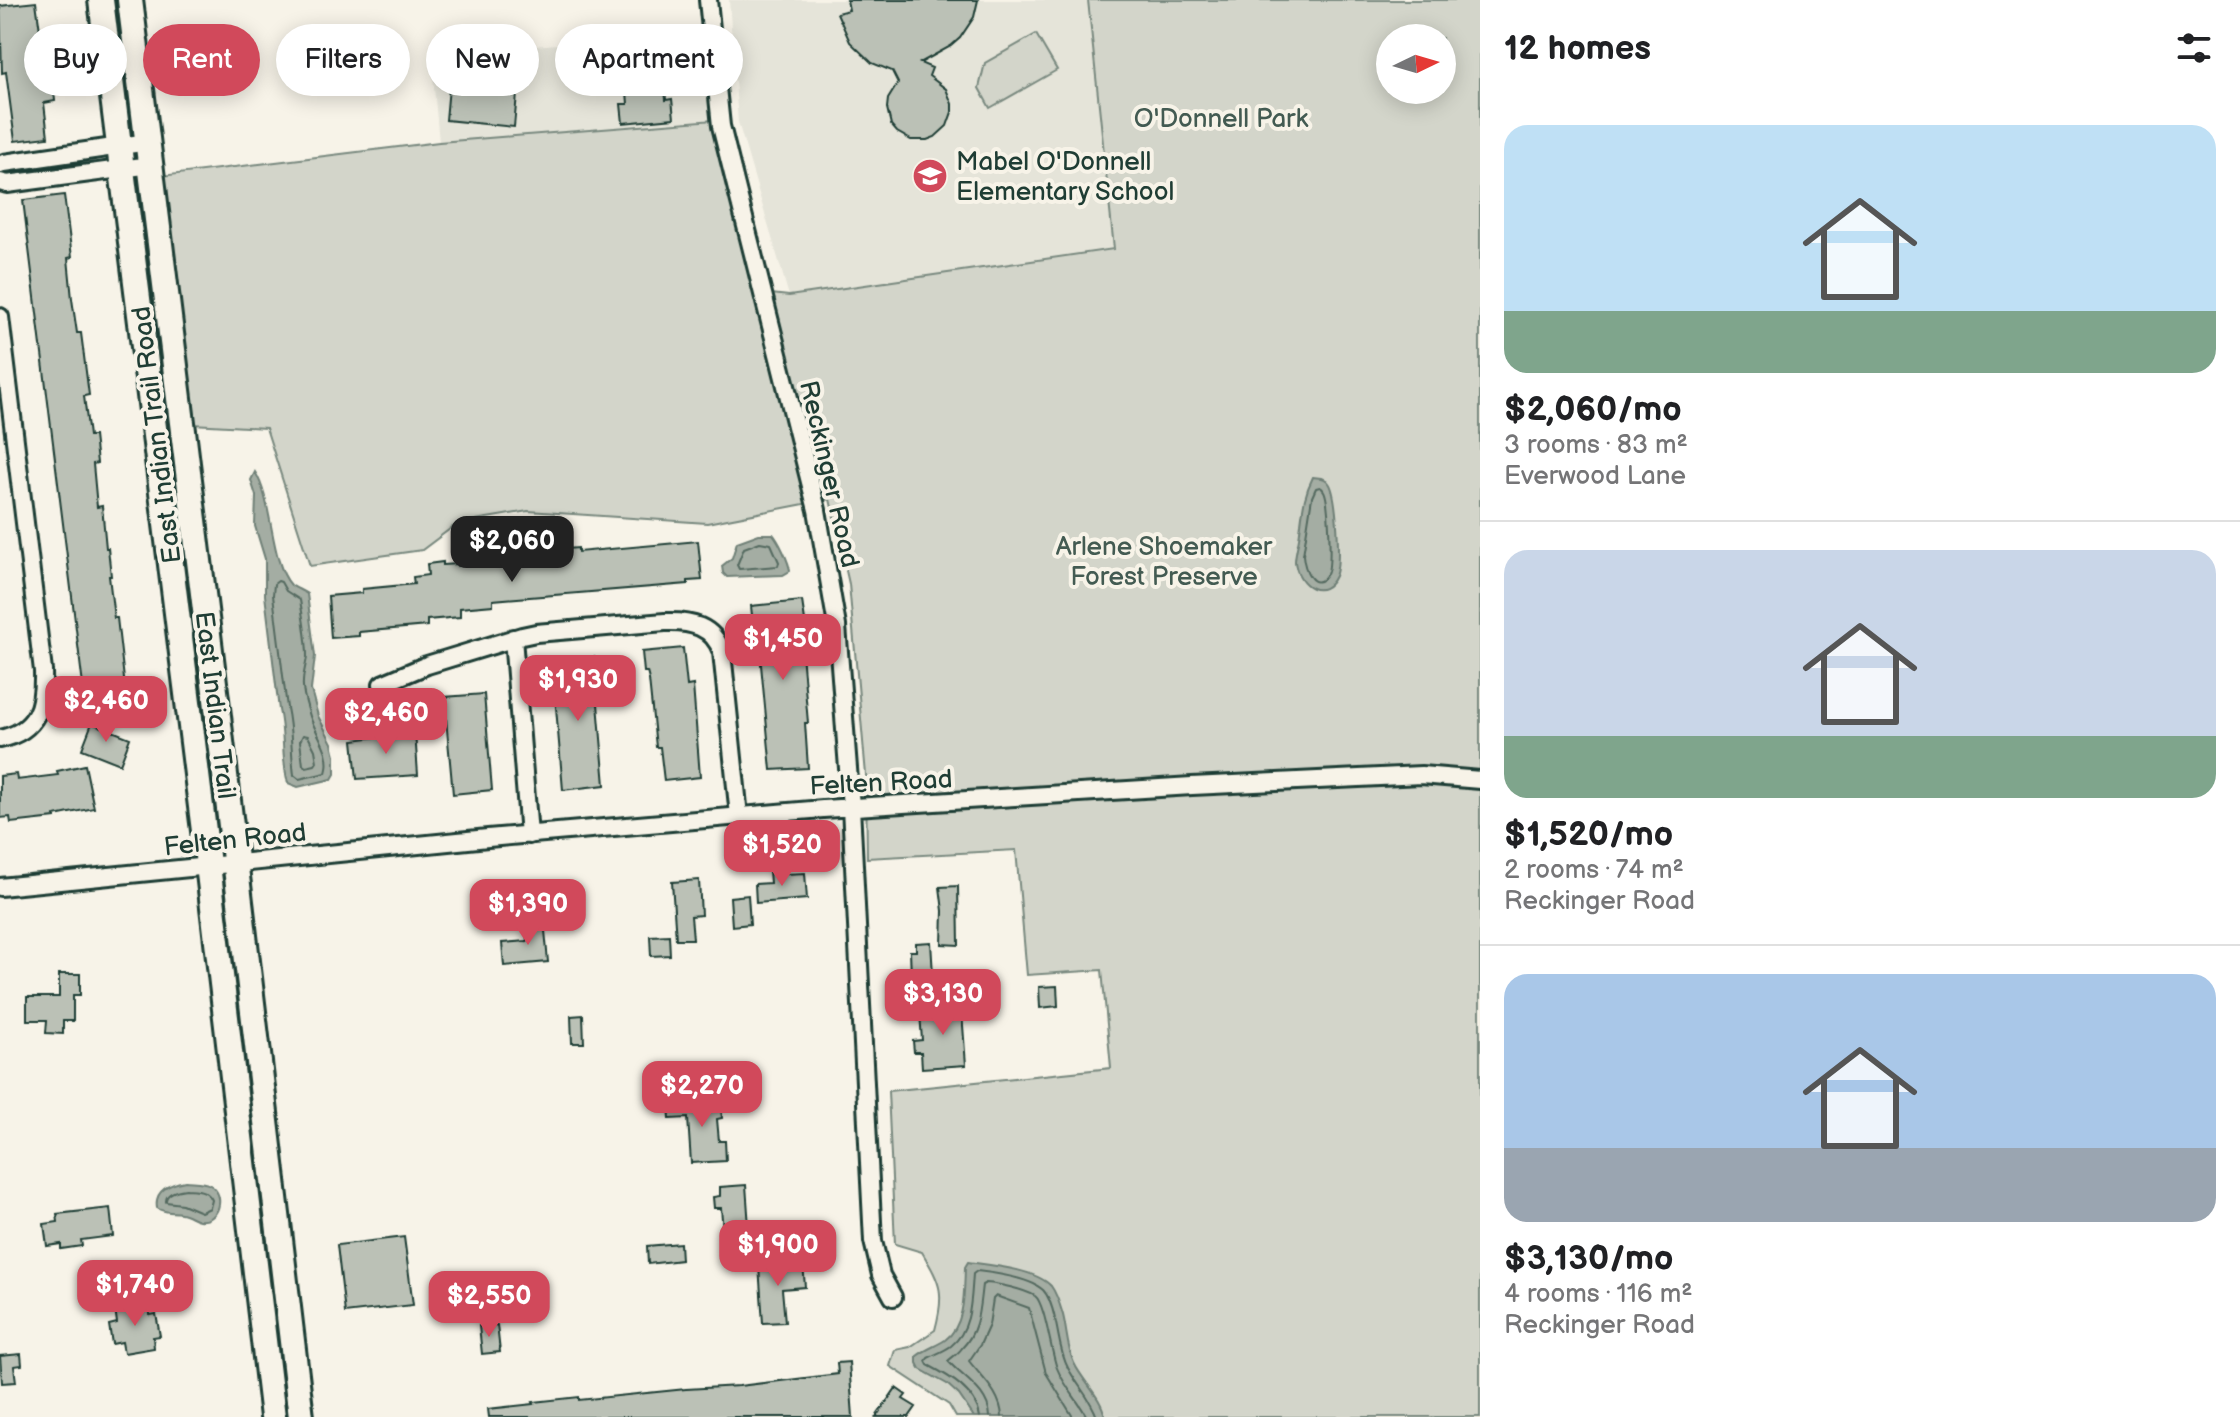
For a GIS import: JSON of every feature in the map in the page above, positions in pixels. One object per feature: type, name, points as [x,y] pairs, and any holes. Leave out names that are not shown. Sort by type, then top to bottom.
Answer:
[{"type":"main road","name":"East Indian Trail","points":[[101,0],[273,1417]]},
{"type":"main road","name":"East Indian Trail Road","points":[[130,0],[235,863]]},
{"type":"main road","points":[[235,863],[301,1417]]},
{"type":"street","name":"Reckinger Road","points":[[708,0],[721,126],[826,556],[837,626],[851,807],[873,1241],[881,1275],[893,1297]]},
{"type":"street","points":[[0,182],[7,184],[149,154]]},
{"type":"street","points":[[0,165],[121,158]]},
{"type":"street","points":[[0,317],[44,693],[33,721],[23,730],[0,739]]},
{"type":"street","points":[[382,684],[427,665],[536,633],[681,621],[706,629],[719,644],[725,667],[739,816]]},
{"type":"street","points":[[513,638],[529,835]]},
{"type":"street","name":"Felten Road","points":[[0,887],[851,807],[1421,775],[1480,780]]},
{"type":"shaded area","name":"Mabel O'Donnell Elementary School","points":[[729,0],[1088,0],[1114,249],[789,296],[738,122],[736,96],[743,96],[743,24],[731,24]]},
{"type":"shaded area","points":[[555,44],[555,96],[712,96],[714,120],[439,142],[435,96],[539,96],[539,46]]},
{"type":"green space","name":"Arlene Shoemaker Forest Preserve","points":[[1088,0],[1480,0],[1480,1417],[956,1417],[949,1405],[890,1366],[895,1350],[910,1347],[935,1330],[940,1297],[937,1281],[922,1252],[895,1244],[888,1091],[1111,1068],[1102,970],[1027,975],[1016,850],[867,858],[866,775],[849,584],[830,499],[707,523],[528,511],[458,523],[422,550],[310,566],[266,428],[192,424],[161,176],[439,142],[714,120],[753,292],[789,296],[1114,249]]},
{"type":"green space","points":[[1036,34],[1057,70],[990,108],[979,88],[985,63]]},
{"type":"green space","points":[[147,272],[168,380],[211,729],[207,729],[188,630],[144,273]]},
{"type":"green space","points":[[235,1004],[254,1101],[271,1239],[261,1240]]},
{"type":"water","points":[[255,472],[265,498],[284,575],[291,585],[307,594],[315,656],[311,690],[318,716],[335,755],[332,779],[298,787],[288,783],[284,765],[265,595],[265,559],[255,526],[256,496],[251,480]]},
{"type":"water","points":[[1313,477],[1329,483],[1337,529],[1335,576],[1330,584],[1318,589],[1306,584],[1295,562],[1304,504]]},
{"type":"water","points":[[759,534],[773,534],[790,571],[783,575],[727,577],[722,566],[732,558],[737,542]]},
{"type":"water","points":[[185,1181],[204,1183],[215,1189],[219,1201],[212,1217],[199,1220],[157,1208],[161,1192]]},
{"type":"water","points":[[968,1262],[1024,1272],[1051,1286],[1062,1311],[1074,1363],[1100,1402],[1105,1417],[974,1417],[947,1384],[920,1369],[917,1356],[945,1340],[957,1326]]},
{"type":"building","points":[[847,0],[978,0],[974,17],[960,38],[920,63],[932,68],[929,76],[946,89],[952,104],[947,126],[935,137],[911,140],[891,125],[888,99],[898,83],[892,71],[872,63],[850,42],[837,13],[849,10]]},
{"type":"building","points":[[36,2],[39,24],[24,24],[24,96],[54,96],[55,101],[44,103],[48,137],[15,141],[6,72],[2,73],[0,6]]},
{"type":"building","points":[[448,96],[517,96],[514,127],[446,120]]},
{"type":"building","points":[[627,96],[666,96],[666,100],[672,99],[674,118],[623,123],[621,104],[628,104]]},
{"type":"building","points":[[64,195],[72,257],[68,258],[72,299],[77,333],[81,333],[89,395],[84,396],[89,436],[94,436],[97,463],[93,464],[97,507],[102,506],[128,714],[87,718],[23,200]]},
{"type":"building","points":[[698,541],[702,580],[688,581],[688,584],[493,600],[493,605],[460,608],[460,617],[427,620],[427,626],[359,632],[359,636],[331,638],[328,596],[414,584],[413,577],[428,575],[427,564],[443,562],[443,565],[457,566],[496,563],[496,558],[514,557],[514,553],[578,548],[578,552]]},
{"type":"building","points":[[802,601],[806,628],[800,629],[808,723],[805,723],[808,768],[771,770],[758,633],[754,634],[751,606]]},
{"type":"building","points":[[683,648],[687,686],[693,685],[700,777],[664,781],[642,652]]},
{"type":"building","points":[[594,657],[605,785],[563,790],[552,660]]},
{"type":"building","points":[[484,694],[492,790],[453,794],[444,697]]},
{"type":"building","points":[[92,723],[130,738],[120,764],[82,749]]},
{"type":"building","points":[[415,732],[418,775],[357,779],[353,740]]},
{"type":"building","points":[[85,765],[94,808],[55,818],[11,823],[10,817],[0,818],[0,776],[16,774],[17,780],[58,775],[57,771]]},
{"type":"building","points":[[785,870],[785,874],[805,873],[807,899],[756,903],[755,884],[770,883],[769,871]]},
{"type":"building","points":[[699,880],[701,915],[691,916],[693,939],[676,939],[672,882]]},
{"type":"building","points":[[958,886],[959,945],[942,944],[940,887]]},
{"type":"building","points":[[748,895],[750,924],[732,926],[730,897]]},
{"type":"building","points":[[544,920],[548,962],[504,966],[502,943],[527,941],[526,921]]},
{"type":"building","points":[[669,935],[670,955],[651,956],[650,936]]},
{"type":"building","points":[[931,942],[933,975],[911,976],[910,951],[916,951],[916,943]]},
{"type":"building","points":[[59,974],[80,974],[80,995],[73,995],[73,1021],[63,1021],[63,1034],[46,1033],[47,1020],[27,1020],[27,997],[59,997]]},
{"type":"building","points":[[1057,986],[1058,1006],[1040,1008],[1039,987]]},
{"type":"building","points":[[961,999],[966,1065],[922,1068],[921,1052],[914,1052],[913,1041],[922,1040],[920,1013],[943,1012],[942,1000]]},
{"type":"building","points":[[583,1015],[584,1043],[572,1043],[571,1016]]},
{"type":"building","points":[[720,1100],[722,1118],[717,1119],[719,1141],[725,1141],[726,1161],[691,1163],[688,1118],[670,1119],[669,1103]]},
{"type":"building","points":[[746,1185],[750,1241],[733,1242],[732,1230],[723,1230],[721,1208],[714,1208],[713,1197],[720,1196],[720,1187]]},
{"type":"building","points":[[110,1208],[113,1236],[81,1240],[82,1246],[61,1249],[61,1244],[47,1246],[44,1224],[58,1222],[57,1214]]},
{"type":"building","points":[[404,1237],[413,1305],[345,1313],[337,1245]]},
{"type":"building","points":[[680,1243],[681,1260],[648,1264],[647,1246]]},
{"type":"building","points":[[803,1263],[805,1287],[782,1289],[785,1322],[763,1323],[759,1266]]},
{"type":"building","points":[[148,1302],[150,1315],[156,1314],[160,1336],[153,1337],[154,1348],[124,1353],[122,1342],[112,1344],[109,1325],[117,1323],[115,1308]]},
{"type":"building","points":[[497,1325],[500,1352],[482,1354],[479,1326]]},
{"type":"building","points":[[21,1354],[22,1365],[14,1366],[16,1382],[2,1383],[0,1356]]},
{"type":"building","points":[[849,1362],[853,1417],[489,1417],[488,1409],[533,1402],[739,1386],[838,1374],[837,1363]]},
{"type":"building","points":[[896,1388],[906,1395],[903,1399],[916,1407],[909,1417],[876,1417]]},
{"type":"place","name":"Mabel O'Donnell Elementary School","points":[[930,176]]},
{"type":"park label","name":"O'Donnell Park","points":[[1221,118]]}]
